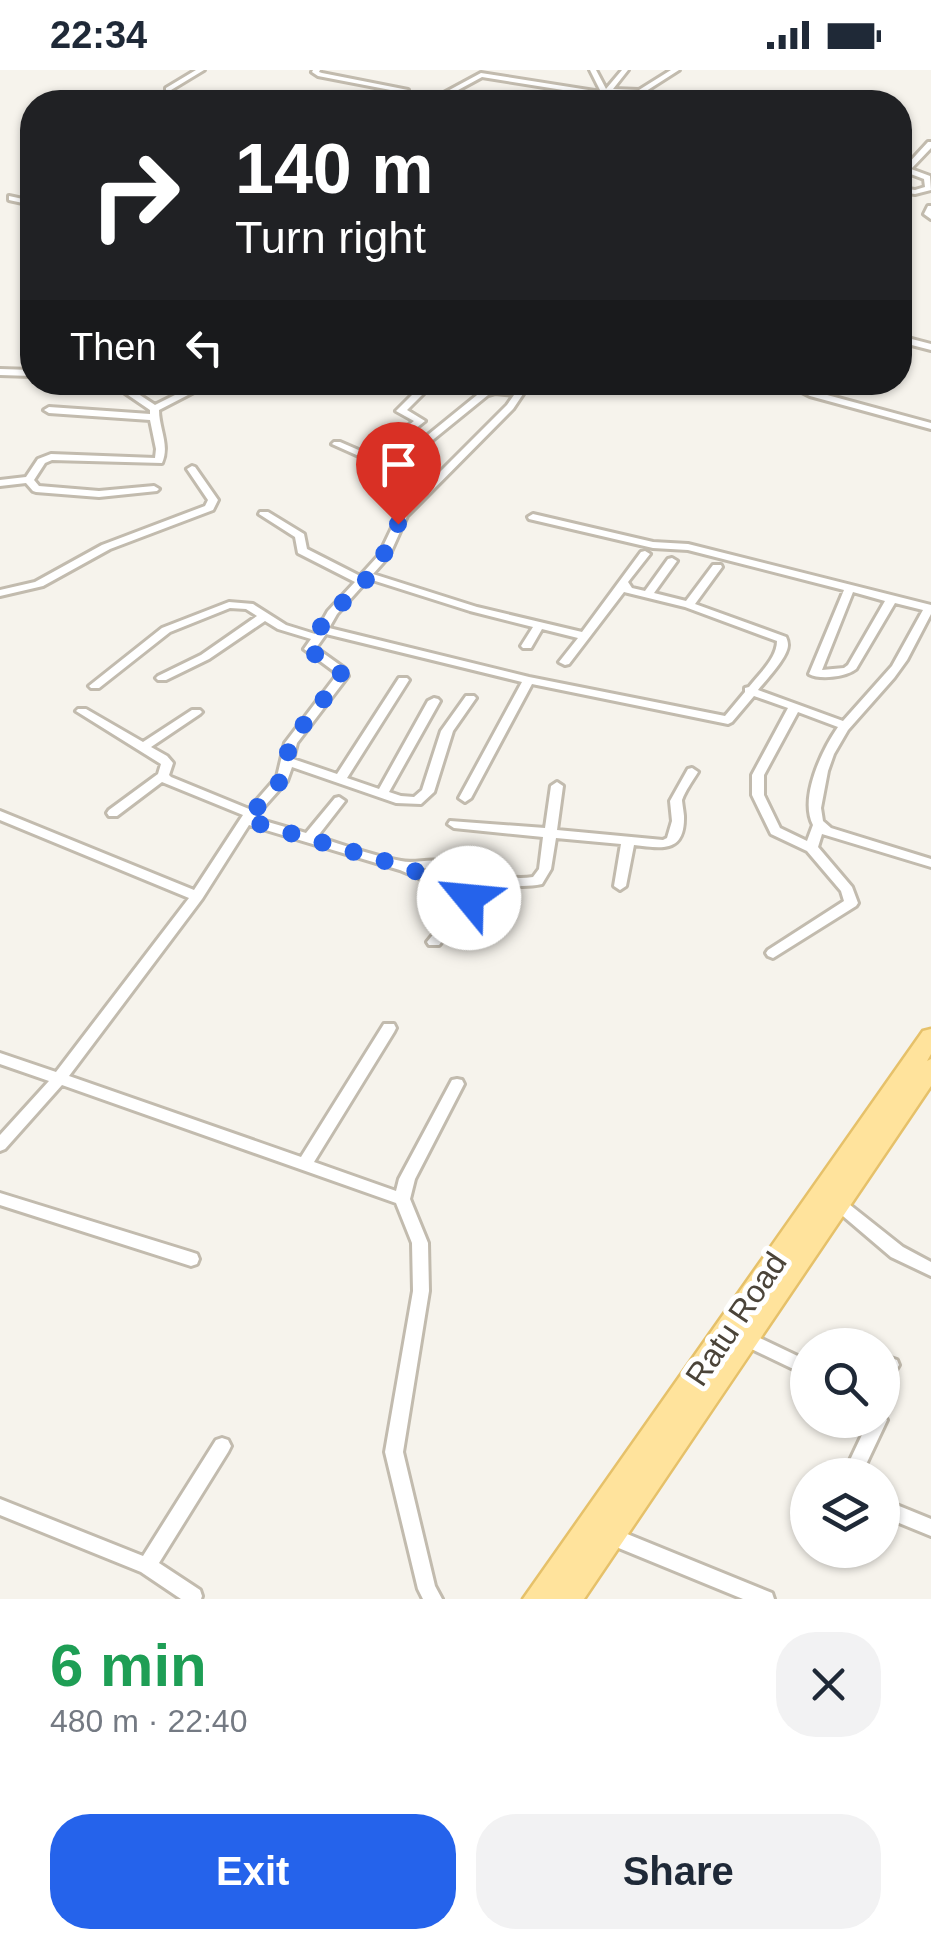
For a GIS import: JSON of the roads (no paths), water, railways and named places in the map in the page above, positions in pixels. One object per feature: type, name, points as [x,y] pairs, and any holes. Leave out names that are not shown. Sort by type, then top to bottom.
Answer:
[{"type":"main road","name":"Ratu Road","points":[[567,1599],[743,1337],[931,1036]]},
{"type":"main road","name":"Ratu Road","points":[[538,1599],[690,1386],[931,1068]]},
{"type":"street","points":[[168,90],[201,70]]},
{"type":"street","points":[[317,70],[320,75],[401,90]]},
{"type":"street","points":[[646,90],[676,70]]},
{"type":"street","points":[[465,71],[471,79]]},
{"type":"street","points":[[352,80],[365,75]]},
{"type":"street","points":[[451,90],[486,75],[566,90]]},
{"type":"street","points":[[912,164],[931,144]]},
{"type":"street","points":[[912,172],[927,178],[930,187]]},
{"type":"street","points":[[12,198],[20,200]]},
{"type":"street","points":[[931,208],[931,217]]},
{"type":"street","points":[[0,482],[29,480],[46,458],[159,461],[163,454],[154,413],[130,395]]},
{"type":"street","points":[[49,410],[154,413],[186,395]]},
{"type":"street","points":[[371,459],[420,421],[402,411],[418,395]]},
{"type":"street","points":[[421,446],[484,395]]},
{"type":"street","points":[[0,1145],[58,1080],[197,896],[248,817],[283,778],[290,742],[342,676],[310,649],[332,613],[366,579],[403,515],[516,395]]},
{"type":"street","points":[[818,395],[931,426]]},
{"type":"street","points":[[337,444],[432,485]]},
{"type":"street","points":[[0,593],[39,584],[106,547],[208,508],[213,500],[192,468]]},
{"type":"street","points":[[29,480],[36,489],[85,494],[154,488]]},
{"type":"street","points":[[264,514],[300,536],[302,551],[366,579],[585,636]]},
{"type":"street","points":[[533,516],[654,545],[688,548],[930,609],[894,672],[843,724],[821,769],[813,812],[819,826],[810,848]]},
{"type":"street","points":[[565,662],[644,554]]},
{"type":"street","points":[[647,596],[672,560]]},
{"type":"street","points":[[689,605],[717,568]]},
{"type":"street","points":[[96,686],[154,639],[182,622],[236,604],[282,627],[722,720],[733,715],[783,647],[782,638],[623,586]]},
{"type":"street","points":[[849,590],[815,674],[847,671],[852,667],[891,600]]},
{"type":"street","points":[[162,678],[205,657],[264,616]]},
{"type":"street","points":[[527,646],[539,626]]},
{"type":"street","points":[[339,780],[403,680]]},
{"type":"street","points":[[465,798],[529,680]]},
{"type":"street","points":[[749,690],[843,724]]},
{"type":"street","points":[[286,760],[408,802],[423,798],[436,773],[447,730],[470,698]]},
{"type":"street","points":[[382,794],[434,702]]},
{"type":"street","points":[[772,953],[850,903],[848,890],[810,848],[774,831],[758,795],[762,762],[794,708]]},
{"type":"street","points":[[82,711],[166,763],[163,776],[113,813]]},
{"type":"street","points":[[143,747],[196,712]]},
{"type":"street","points":[[454,824],[665,844],[673,840],[678,821],[676,801],[692,772]]},
{"type":"street","points":[[163,776],[248,817],[405,867],[468,894],[466,904],[434,942]]},
{"type":"street","points":[[405,867],[426,862],[495,879],[531,883],[543,876],[558,786]]},
{"type":"street","points":[[309,838],[339,800]]},
{"type":"street","points":[[0,815],[197,896]]},
{"type":"street","points":[[819,826],[931,862]]},
{"type":"street","points":[[620,886],[628,841]]},
{"type":"street","points":[[304,1164],[389,1028]]},
{"type":"street","points":[[0,1058],[402,1198]]},
{"type":"street","points":[[433,1599],[427,1589],[394,1452],[421,1291],[420,1243],[402,1198],[406,1178],[457,1084]]},
{"type":"street","points":[[830,1198],[897,1252],[931,1268]]},
{"type":"street","points":[[0,1199],[191,1259]]},
{"type":"street","points":[[743,1337],[790,1360]]},
{"type":"street","points":[[147,1566],[222,1446]]},
{"type":"street","points":[[0,1508],[147,1566],[194,1598]]},
{"type":"street","points":[[900,1515],[931,1528]]},
{"type":"street","points":[[610,1536],[766,1599]]}]
